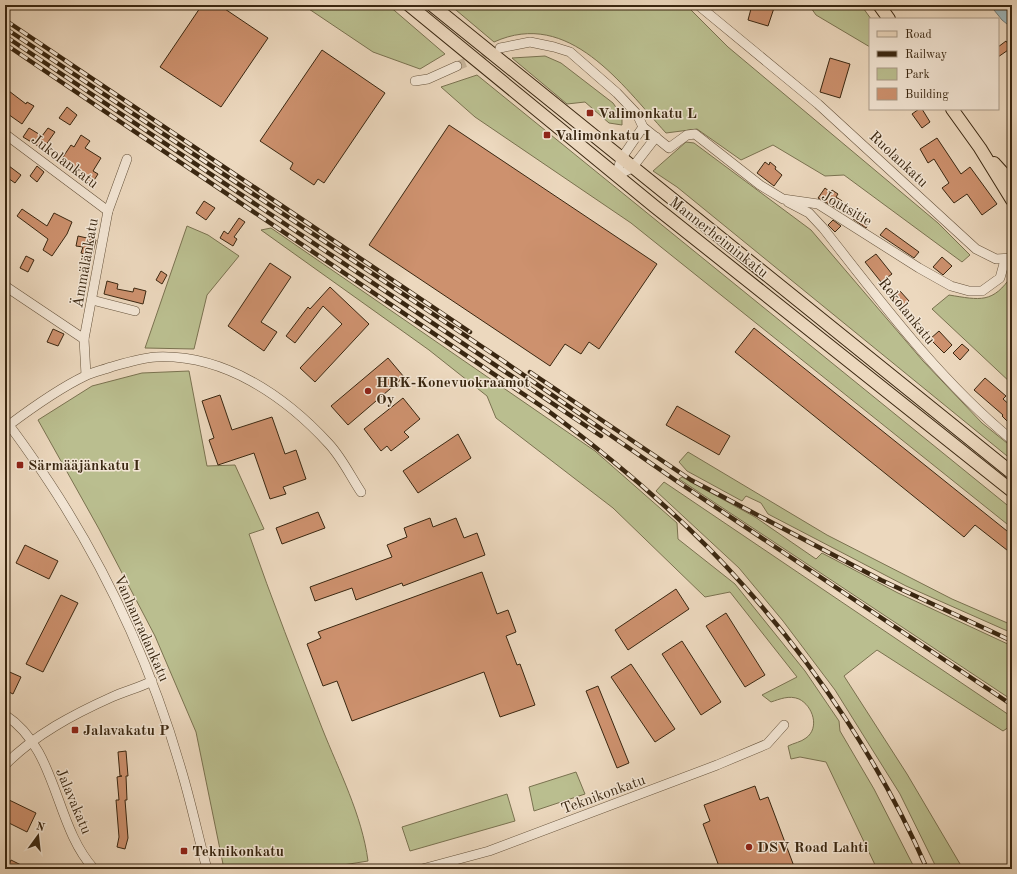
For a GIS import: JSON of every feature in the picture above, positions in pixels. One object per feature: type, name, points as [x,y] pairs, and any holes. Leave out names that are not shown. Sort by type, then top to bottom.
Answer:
[{"type":"main road","name":"Mannerheiminkatu","points":[[409,5],[616,176],[1012,491]]},
{"type":"main road","name":"Mannerheiminkatu","points":[[432,5],[1012,474]]},
{"type":"main road","points":[[879,5],[888,18]]},
{"type":"main road","points":[[953,110],[980,148],[1012,200]]},
{"type":"main road","points":[[980,148],[1012,183]]},
{"type":"street","name":"Ruolankatu","points":[[698,5],[818,104],[976,249],[991,257],[1008,259]]},
{"type":"street","points":[[500,48],[530,42],[570,52],[617,93],[637,114],[643,127],[656,137],[632,168],[616,176]]},
{"type":"street","points":[[415,81],[428,79],[457,66]]},
{"type":"street","points":[[616,176],[621,159],[643,127]]},
{"type":"street","name":"Jukolankatu","points":[[5,134],[108,211]]},
{"type":"street","name":"Joutsitie","points":[[656,137],[669,148],[687,135],[695,134],[760,185],[783,199],[818,204],[918,268],[951,286],[969,291],[982,291],[1000,278],[1008,259]]},
{"type":"street","name":"Ämmälänkatu","points":[[86,375],[84,339],[108,211],[127,159]]},
{"type":"street","name":"Rekolankatu","points":[[783,199],[809,213],[823,228],[922,352],[988,420],[1012,440]]},
{"type":"street","points":[[5,286],[84,339]]},
{"type":"street","points":[[92,300],[135,311]]},
{"type":"street","points":[[7,423],[86,375],[121,364],[155,357],[184,359],[224,368],[265,388],[297,412],[330,446],[361,492]]},
{"type":"street","name":"Vanhanradankatu","points":[[7,423],[55,492],[88,546],[119,605],[152,681],[181,769],[207,869]]},
{"type":"street","points":[[5,765],[16,754],[32,742],[91,706],[120,693],[137,689],[152,681]]},
{"type":"street","name":"Jalavakatu","points":[[5,715],[22,728],[32,742],[78,846],[94,869]]},
{"type":"street","name":"Teknikonkatu","points":[[422,869],[489,851],[718,765],[767,744],[784,725]]},
{"type":"green space","points":[[303,5],[388,5],[445,54],[420,69],[373,52]]},
{"type":"green space","points":[[450,5],[686,5],[728,47],[938,223],[970,255],[962,262],[844,175],[825,176],[773,145],[741,160],[697,129],[666,133],[612,74],[592,57],[570,43],[546,35],[521,34],[494,42]]},
{"type":"green space","points":[[809,5],[861,5],[870,18],[869,18],[869,46],[816,15]]},
{"type":"green space","points":[[545,56],[561,63],[613,103],[622,116],[622,125],[609,123],[585,102],[567,104],[512,58]]},
{"type":"green space","points":[[477,75],[1012,509],[1012,528],[631,223],[475,117],[441,87]]},
{"type":"green space","points":[[686,142],[694,143],[811,230],[923,361],[982,423],[1012,447],[1012,460],[677,187],[653,171]]},
{"type":"green space","points":[[187,226],[208,235],[239,256],[207,295],[194,349],[145,348]]},
{"type":"green space","points":[[271,228],[595,451],[677,523],[678,539],[735,584],[805,671],[839,721],[840,731],[874,789],[915,869],[877,869],[826,762],[800,757],[791,759],[788,746],[802,741],[810,734],[813,729],[813,717],[808,707],[799,699],[788,697],[771,702],[762,695],[797,677],[730,592],[705,597],[613,508],[496,418],[487,396],[429,350],[261,230]]},
{"type":"green space","points":[[1012,275],[1012,384],[932,309],[949,295],[978,299],[985,298],[998,291]]},
{"type":"green space","points":[[189,371],[207,466],[235,465],[264,529],[249,534],[294,656],[355,810],[361,827],[368,861],[318,869],[224,869],[196,732],[155,636],[99,529],[38,420],[92,386],[142,373]]},
{"type":"green space","points":[[688,452],[827,535],[952,599],[1012,625],[1012,633],[906,586],[768,514],[761,503],[746,496],[742,501],[687,471],[679,462]]},
{"type":"green space","points":[[682,477],[755,517],[816,559],[822,553],[898,593],[1012,646],[1012,700],[679,479]]},
{"type":"green space","points":[[664,482],[1012,717],[1012,729],[1009,727],[1003,731],[877,650],[844,676],[907,774],[963,869],[937,869],[900,794],[835,690],[783,621],[739,568],[656,491]]},
{"type":"green space","points":[[576,772],[585,794],[534,811],[529,787]]},
{"type":"green space","points":[[507,794],[515,821],[410,851],[402,827]]},
{"type":"water","points":[[990,5],[1012,5],[1012,28],[1002,20]]},
{"type":"building","points":[[202,5],[219,5],[268,38],[221,107],[160,67]]},
{"type":"building","points":[[752,5],[775,5],[768,26],[748,20]]},
{"type":"building","points":[[1006,41],[1011,48],[999,56],[999,46]]},
{"type":"building","points":[[322,50],[385,93],[324,183],[318,179],[314,185],[290,169],[293,163],[260,141]]},
{"type":"building","points":[[830,58],[850,64],[840,98],[820,92]]},
{"type":"building","points":[[5,88],[26,104],[27,102],[34,106],[22,124],[5,112]]},
{"type":"building","points":[[67,107],[77,115],[70,125],[59,118]]},
{"type":"building","points":[[918,110],[923,110],[930,122],[922,128],[912,114]]},
{"type":"building","points":[[449,125],[657,264],[599,349],[589,342],[581,354],[565,344],[550,366],[369,245]]},
{"type":"building","points":[[29,128],[42,136],[48,128],[55,132],[43,149],[23,137]]},
{"type":"building","points":[[81,135],[90,141],[85,148],[101,158],[93,171],[98,174],[91,185],[79,178],[82,173],[61,160],[71,145],[74,147]]},
{"type":"building","points":[[937,138],[961,174],[970,167],[997,204],[982,215],[967,194],[954,203],[942,188],[949,183],[934,159],[928,163],[920,149]]},
{"type":"building","points":[[765,162],[769,165],[770,162],[782,175],[774,186],[757,173]]},
{"type":"building","points":[[5,163],[21,175],[15,183],[5,176]]},
{"type":"building","points":[[37,166],[44,172],[37,182],[30,176]]},
{"type":"building","points":[[825,188],[830,192],[832,190],[838,194],[836,197],[842,201],[836,208],[818,198]]},
{"type":"building","points":[[204,201],[215,208],[206,220],[196,213]]},
{"type":"building","points":[[22,209],[47,226],[54,213],[72,222],[67,234],[52,256],[43,250],[48,239],[17,216]]},
{"type":"building","points":[[859,212],[871,221],[866,228],[853,219]]},
{"type":"building","points":[[239,218],[245,222],[234,237],[237,239],[233,246],[220,238],[224,231],[228,234]]},
{"type":"building","points":[[833,220],[841,226],[835,232],[828,225]]},
{"type":"building","points":[[886,228],[919,252],[914,258],[880,235]]},
{"type":"building","points":[[78,236],[96,240],[92,256],[81,253],[83,247],[76,246]]},
{"type":"building","points":[[876,254],[892,274],[881,282],[865,262]]},
{"type":"building","points":[[26,256],[34,260],[28,272],[20,268]]},
{"type":"building","points":[[942,257],[952,266],[943,275],[933,267]]},
{"type":"building","points":[[270,263],[291,277],[261,322],[277,332],[264,351],[228,326]]},
{"type":"building","points":[[161,271],[167,275],[162,284],[156,280]]},
{"type":"building","points":[[107,281],[118,284],[117,289],[133,292],[134,288],[146,291],[143,304],[104,294]]},
{"type":"building","points":[[330,287],[369,324],[315,382],[300,368],[342,324],[323,306],[295,343],[286,336],[308,307],[310,309]]},
{"type":"building","points":[[900,291],[909,301],[900,309],[891,298]]},
{"type":"building","points":[[754,328],[1012,535],[1012,554],[975,525],[964,537],[735,352]]},
{"type":"building","points":[[53,329],[64,334],[58,346],[47,342]]},
{"type":"building","points":[[939,331],[952,345],[944,353],[930,339]]},
{"type":"building","points":[[962,344],[969,350],[960,360],[953,353]]},
{"type":"building","name":"HRK-Konevuokraamot Oy","points":[[388,358],[404,377],[348,425],[331,406]]},
{"type":"building","points":[[985,378],[1006,396],[1003,399],[1012,407],[1012,426],[1002,416],[1003,415],[974,390]]},
{"type":"building","points":[[220,395],[232,430],[272,417],[285,454],[296,450],[306,479],[283,487],[286,494],[270,499],[254,453],[218,465],[209,440],[214,438],[202,401]]},
{"type":"building","points":[[403,398],[420,419],[404,432],[409,437],[391,451],[387,446],[381,451],[364,429]]},
{"type":"building","points":[[677,406],[730,436],[719,455],[666,425]]},
{"type":"building","points":[[458,434],[471,458],[418,493],[403,471]]},
{"type":"building","points":[[318,512],[325,528],[282,544],[276,528]]},
{"type":"building","points":[[430,518],[433,527],[456,518],[464,538],[477,533],[485,555],[403,586],[402,583],[356,600],[352,588],[315,601],[310,587],[392,557],[387,545],[407,537],[404,528]]},
{"type":"building","points":[[25,545],[58,561],[49,579],[16,563]]},
{"type":"building","points":[[482,572],[497,614],[508,610],[516,632],[506,636],[517,665],[520,664],[535,705],[500,717],[484,672],[352,721],[337,681],[323,686],[307,644],[321,638],[318,632]]},
{"type":"building","points":[[676,589],[689,609],[628,650],[615,630]]},
{"type":"building","points":[[61,595],[78,603],[43,672],[26,664]]},
{"type":"building","points":[[726,613],[765,675],[745,687],[706,626]]},
{"type":"building","points":[[682,641],[721,702],[701,715],[662,654]]},
{"type":"building","points":[[631,664],[675,729],[655,742],[611,677]]},
{"type":"building","points":[[5,670],[21,677],[13,694],[5,690]]},
{"type":"building","points":[[598,686],[629,763],[617,768],[586,691]]},
{"type":"building","points":[[126,751],[128,776],[126,776],[127,800],[125,800],[128,838],[125,849],[117,847],[119,837],[116,800],[119,800],[117,777],[122,776],[120,776],[118,752]]},
{"type":"building","name":"DSV Road Lahti","points":[[755,786],[760,800],[768,797],[795,869],[720,869],[703,824],[710,821],[704,805]]},
{"type":"building","points":[[5,798],[36,813],[27,832],[5,821]]},
{"type":"building","points":[[11,860],[29,869],[7,869]]},
{"type":"tunnel","points":[[457,66],[495,50]]},
{"type":"railway","points":[[5,20],[470,332]]},
{"type":"railway","points":[[5,28],[502,360],[675,480],[1012,705]]},
{"type":"railway","points":[[5,36],[601,436]]},
{"type":"railway","points":[[5,44],[547,410],[650,492],[698,537],[743,585],[797,650],[822,684],[869,756],[909,831],[927,869]]},
{"type":"railway","points":[[530,372],[691,480],[881,580],[1012,641]]},
{"type":"place","name":"Valimonkatu L","points":[[590,113]]},
{"type":"place","name":"Valimonkatu I","points":[[547,135]]},
{"type":"place","name":"HRK-Konevuokraamot Oy","points":[[368,391]]},
{"type":"place","name":"Särmääjänkatu I","points":[[20,465]]},
{"type":"place","name":"Jalavakatu P","points":[[75,730]]},
{"type":"place","name":"DSV Road Lahti","points":[[749,847]]},
{"type":"place","name":"Teknikonkatu","points":[[184,851]]}]
